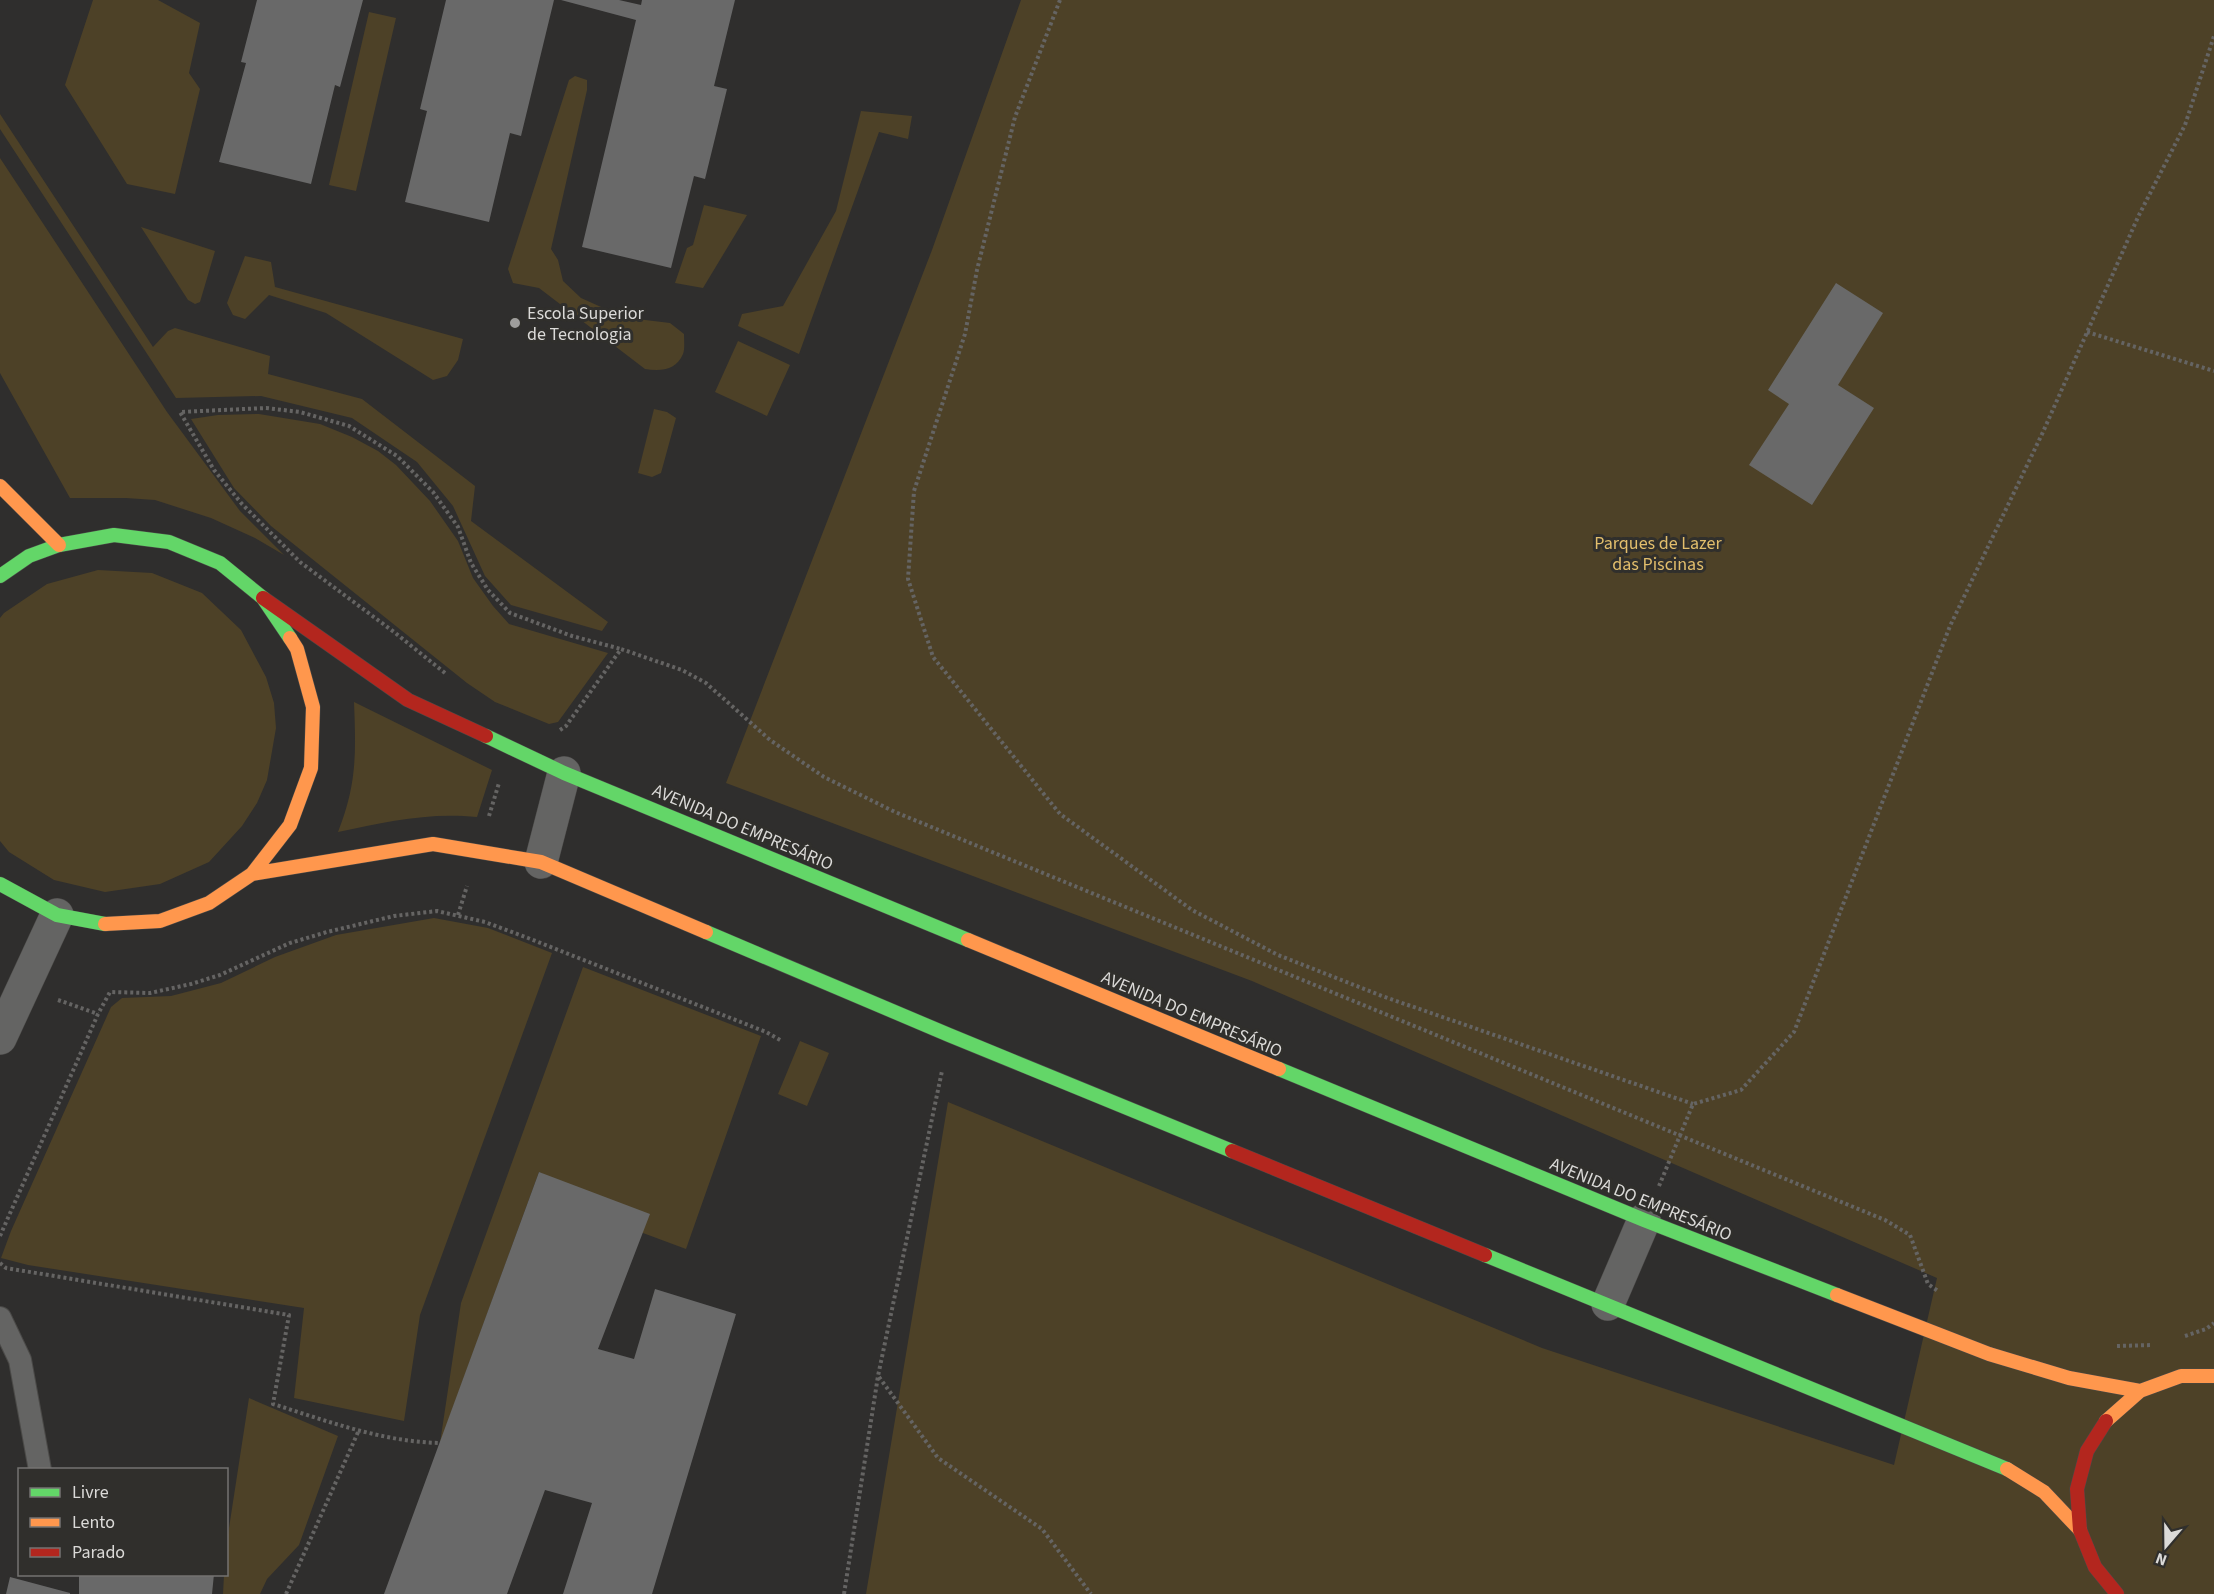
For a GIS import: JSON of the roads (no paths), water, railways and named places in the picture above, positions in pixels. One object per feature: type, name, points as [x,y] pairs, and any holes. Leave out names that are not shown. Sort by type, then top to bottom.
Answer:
[{"type":"street","points":[[0,486],[59,545]]},
{"type":"street","points":[[0,576],[29,556],[59,545],[114,535],[168,542],[220,563],[263,598],[297,649],[314,707],[311,768],[290,825],[252,874],[209,903],[160,921],[108,925],[57,915],[0,884]]},
{"type":"street","name":"AVENIDA DO EMPRESÁRIO","points":[[263,598],[408,700],[564,772],[1644,1220],[1989,1354],[2069,1378],[2140,1391]]},
{"type":"street","points":[[541,862],[564,772]]},
{"type":"street","points":[[252,874],[433,844],[541,862],[949,1035],[2007,1469],[2044,1492],[2080,1530]]},
{"type":"street","points":[[0,1038],[57,915]]},
{"type":"street","points":[[1608,1304],[1644,1220]]},
{"type":"street","points":[[2117,1594],[2095,1567],[2080,1530],[2077,1489],[2087,1451],[2109,1417],[2140,1391],[2181,1376],[2214,1376]]},
{"type":"lane","points":[[0,1318],[20,1360],[40,1468]]},
{"type":"place","name":"Escola Superior de Tecnologia","points":[[515,323]]},
{"type":"park label","name":"Parques de Lazer das Piscinas","points":[[1658,553]]}]
